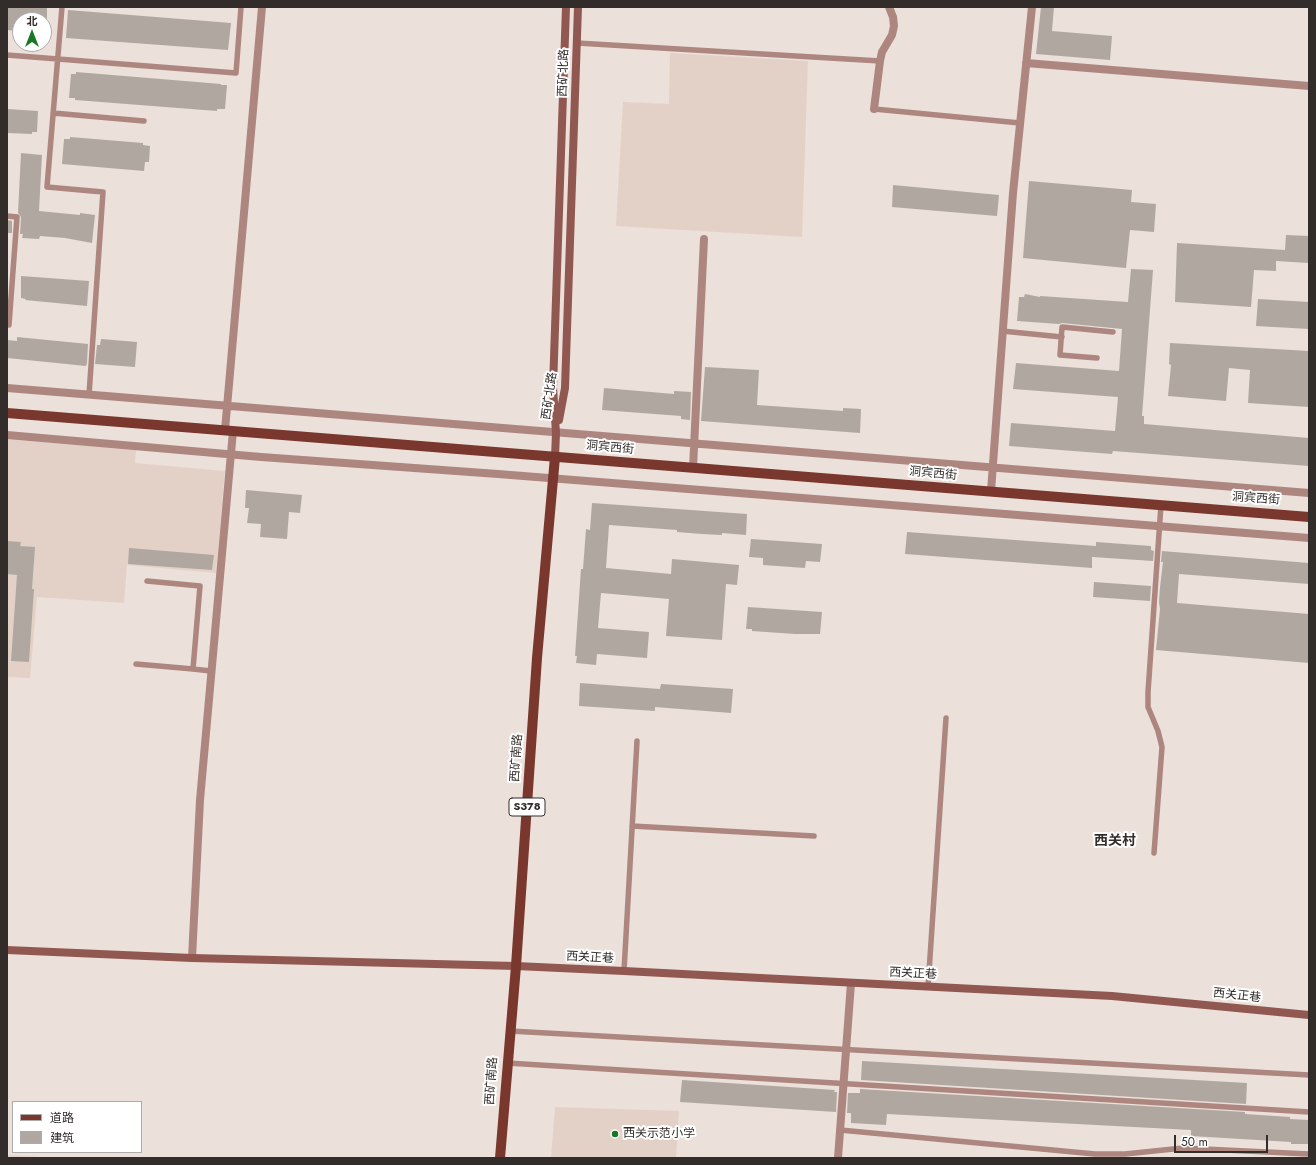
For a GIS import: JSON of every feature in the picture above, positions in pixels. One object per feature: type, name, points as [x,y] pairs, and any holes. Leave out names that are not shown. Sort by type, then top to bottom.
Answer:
[{"type":"main road","name":"洞宾西街","points":[[7,412],[555,457],[1309,516]]},
{"type":"main road","name":"西矿南路","points":[[500,1158],[516,966],[537,658],[555,457]]},
{"type":"street","points":[[192,958],[200,800],[231,454],[227,406],[262,7]]},
{"type":"street","name":"西矿北路","points":[[556,433],[553,387],[566,7]]},
{"type":"street","name":"西矿北路","points":[[556,433],[565,388],[578,7]]},
{"type":"street","points":[[874,109],[882,52],[892,35],[894,26],[893,17],[888,7]]},
{"type":"street","points":[[990,491],[1013,193],[1032,7]]},
{"type":"street","points":[[1026,63],[1309,86]]},
{"type":"street","points":[[693,468],[704,239]]},
{"type":"street","points":[[7,388],[1309,493]]},
{"type":"street","points":[[555,457],[556,433]]},
{"type":"street","points":[[7,435],[231,454],[1309,538]]},
{"type":"street","name":"西关正巷","points":[[7,950],[192,958],[516,966],[624,971],[1112,996],[1309,1016]]},
{"type":"street","points":[[838,1158],[851,983]]},
{"type":"lane","points":[[62,7],[47,187],[103,192],[89,395]]},
{"type":"lane","points":[[7,55],[236,73],[241,7]]},
{"type":"lane","points":[[577,43],[880,61]]},
{"type":"lane","points":[[874,109],[1020,122]]},
{"type":"lane","points":[[53,113],[144,121]]},
{"type":"lane","points":[[7,216],[17,217],[9,326]]},
{"type":"lane","points":[[1097,358],[1060,355],[1062,327],[1113,332]]},
{"type":"lane","points":[[1002,331],[1062,336]]},
{"type":"lane","points":[[1154,853],[1162,747],[1158,731],[1148,707],[1148,692],[1161,505]]},
{"type":"lane","points":[[147,581],[200,586],[193,669]]},
{"type":"lane","points":[[136,664],[212,671]]},
{"type":"lane","points":[[928,987],[946,718]]},
{"type":"lane","points":[[624,971],[637,741]]},
{"type":"lane","points":[[632,826],[814,836]]},
{"type":"lane","points":[[510,1031],[1309,1075]]},
{"type":"lane","points":[[507,1063],[1309,1112]]},
{"type":"lane","points":[[840,1130],[1095,1154],[1125,1154],[1183,1148],[1309,1154]]},
{"type":"shaded area","points":[[670,53],[808,61],[802,237],[616,226],[623,102],[669,104]]},
{"type":"shaded area","points":[[7,439],[136,450],[135,463],[225,471],[216,573],[127,565],[124,603],[37,597],[30,678],[7,677]]},
{"type":"shaded area","name":"西关示范小学","points":[[555,1107],[679,1111],[676,1158],[551,1158]]},
{"type":"shaded area","points":[[7,1155],[56,1158],[7,1158]]},
{"type":"building","points":[[7,7],[47,8],[47,12],[12,12],[12,30],[7,30]]},
{"type":"building","points":[[1041,7],[1054,7],[1052,31],[1112,36],[1110,60],[1036,54]]},
{"type":"building","points":[[68,10],[231,23],[228,50],[66,38]]},
{"type":"building","points":[[76,72],[227,85],[225,109],[217,109],[217,111],[75,100],[75,98],[69,98],[71,74],[76,74]]},
{"type":"building","points":[[7,109],[38,111],[37,132],[32,132],[32,134],[7,133]]},
{"type":"building","points":[[70,137],[143,143],[143,145],[150,146],[149,162],[145,162],[144,171],[62,164],[64,139],[70,139]]},
{"type":"building","points":[[21,153],[42,155],[39,211],[95,215],[92,243],[65,238],[40,236],[39,239],[22,238],[23,234],[20,234],[21,217],[18,213]]},
{"type":"building","points":[[1029,181],[1132,190],[1131,202],[1156,204],[1154,232],[1130,230],[1126,268],[1023,258]]},
{"type":"building","points":[[893,185],[999,195],[997,216],[892,207]]},
{"type":"building","points":[[7,220],[12,221],[12,233],[7,233]]},
{"type":"building","points":[[1286,235],[1309,236],[1309,263],[1276,261],[1276,271],[1254,270],[1251,307],[1175,302],[1177,243],[1285,250]]},
{"type":"building","points":[[1131,269],[1153,270],[1142,416],[1144,416],[1144,424],[1309,438],[1309,466],[1113,451],[1112,454],[1009,446],[1011,423],[1115,431],[1118,397],[1013,389],[1016,363],[1119,371],[1122,329],[1062,323],[1017,321],[1019,297],[1024,297],[1025,294],[1040,297],[1128,302]]},
{"type":"building","points":[[21,276],[89,281],[87,306],[25,300],[26,299],[21,298]]},
{"type":"building","points":[[1258,299],[1309,302],[1309,329],[1256,326]]},
{"type":"building","points":[[17,337],[88,344],[86,366],[7,358],[7,340],[17,341]]},
{"type":"building","points":[[101,339],[137,342],[135,367],[95,364],[97,345],[100,345]]},
{"type":"building","points":[[1170,343],[1309,351],[1309,407],[1248,403],[1250,370],[1229,368],[1226,401],[1168,396],[1171,365],[1169,364]]},
{"type":"building","points":[[705,367],[759,370],[757,405],[843,411],[843,408],[861,409],[860,433],[701,421]]},
{"type":"building","points":[[604,388],[674,394],[674,391],[691,392],[690,420],[681,419],[681,416],[602,410]]},
{"type":"building","points":[[246,490],[302,495],[300,513],[289,512],[287,539],[260,537],[261,524],[247,523],[249,508],[245,508]]},
{"type":"building","points":[[592,503],[747,514],[746,535],[722,533],[722,535],[702,534],[677,532],[677,530],[609,525],[606,568],[671,574],[672,559],[739,565],[737,585],[726,584],[722,640],[666,636],[669,599],[601,593],[598,628],[649,632],[647,658],[597,654],[596,665],[576,663],[577,656],[575,656],[581,569],[583,569],[586,529],[590,530]]},
{"type":"building","points":[[907,532],[1096,546],[1096,542],[1151,546],[1151,550],[1154,551],[1153,561],[1092,557],[1092,568],[905,554]]},
{"type":"building","points":[[751,539],[822,544],[820,562],[806,561],[805,568],[763,565],[763,558],[749,557]]},
{"type":"building","points":[[7,541],[21,542],[20,546],[35,547],[29,662],[11,661],[17,575],[7,574]]},
{"type":"building","points":[[129,548],[214,555],[212,570],[128,564]]},
{"type":"building","points":[[1162,551],[1309,563],[1309,584],[1179,574],[1177,603],[1309,614],[1309,663],[1156,650],[1163,562],[1161,562]]},
{"type":"building","points":[[1094,582],[1151,586],[1150,601],[1093,597]]},
{"type":"building","points":[[748,607],[822,612],[820,634],[795,634],[752,631],[752,629],[746,629]]},
{"type":"building","points":[[580,683],[660,689],[661,684],[733,689],[731,713],[655,707],[655,711],[579,706]]},
{"type":"building","points":[[862,1061],[1247,1083],[1246,1104],[861,1080]]},
{"type":"building","points":[[682,1080],[835,1090],[834,1092],[837,1092],[836,1112],[680,1102]]},
{"type":"building","points":[[860,1089],[1245,1112],[1245,1114],[1290,1117],[1290,1119],[1309,1120],[1309,1144],[1291,1144],[1291,1142],[1191,1136],[1191,1130],[887,1114],[886,1125],[851,1123],[851,1113],[847,1113],[848,1093],[860,1093]]},
{"type":"place","name":"西关示范小学","points":[[615,1134]]},
{"type":"district","name":"西关村","points":[[1115,842]]}]
